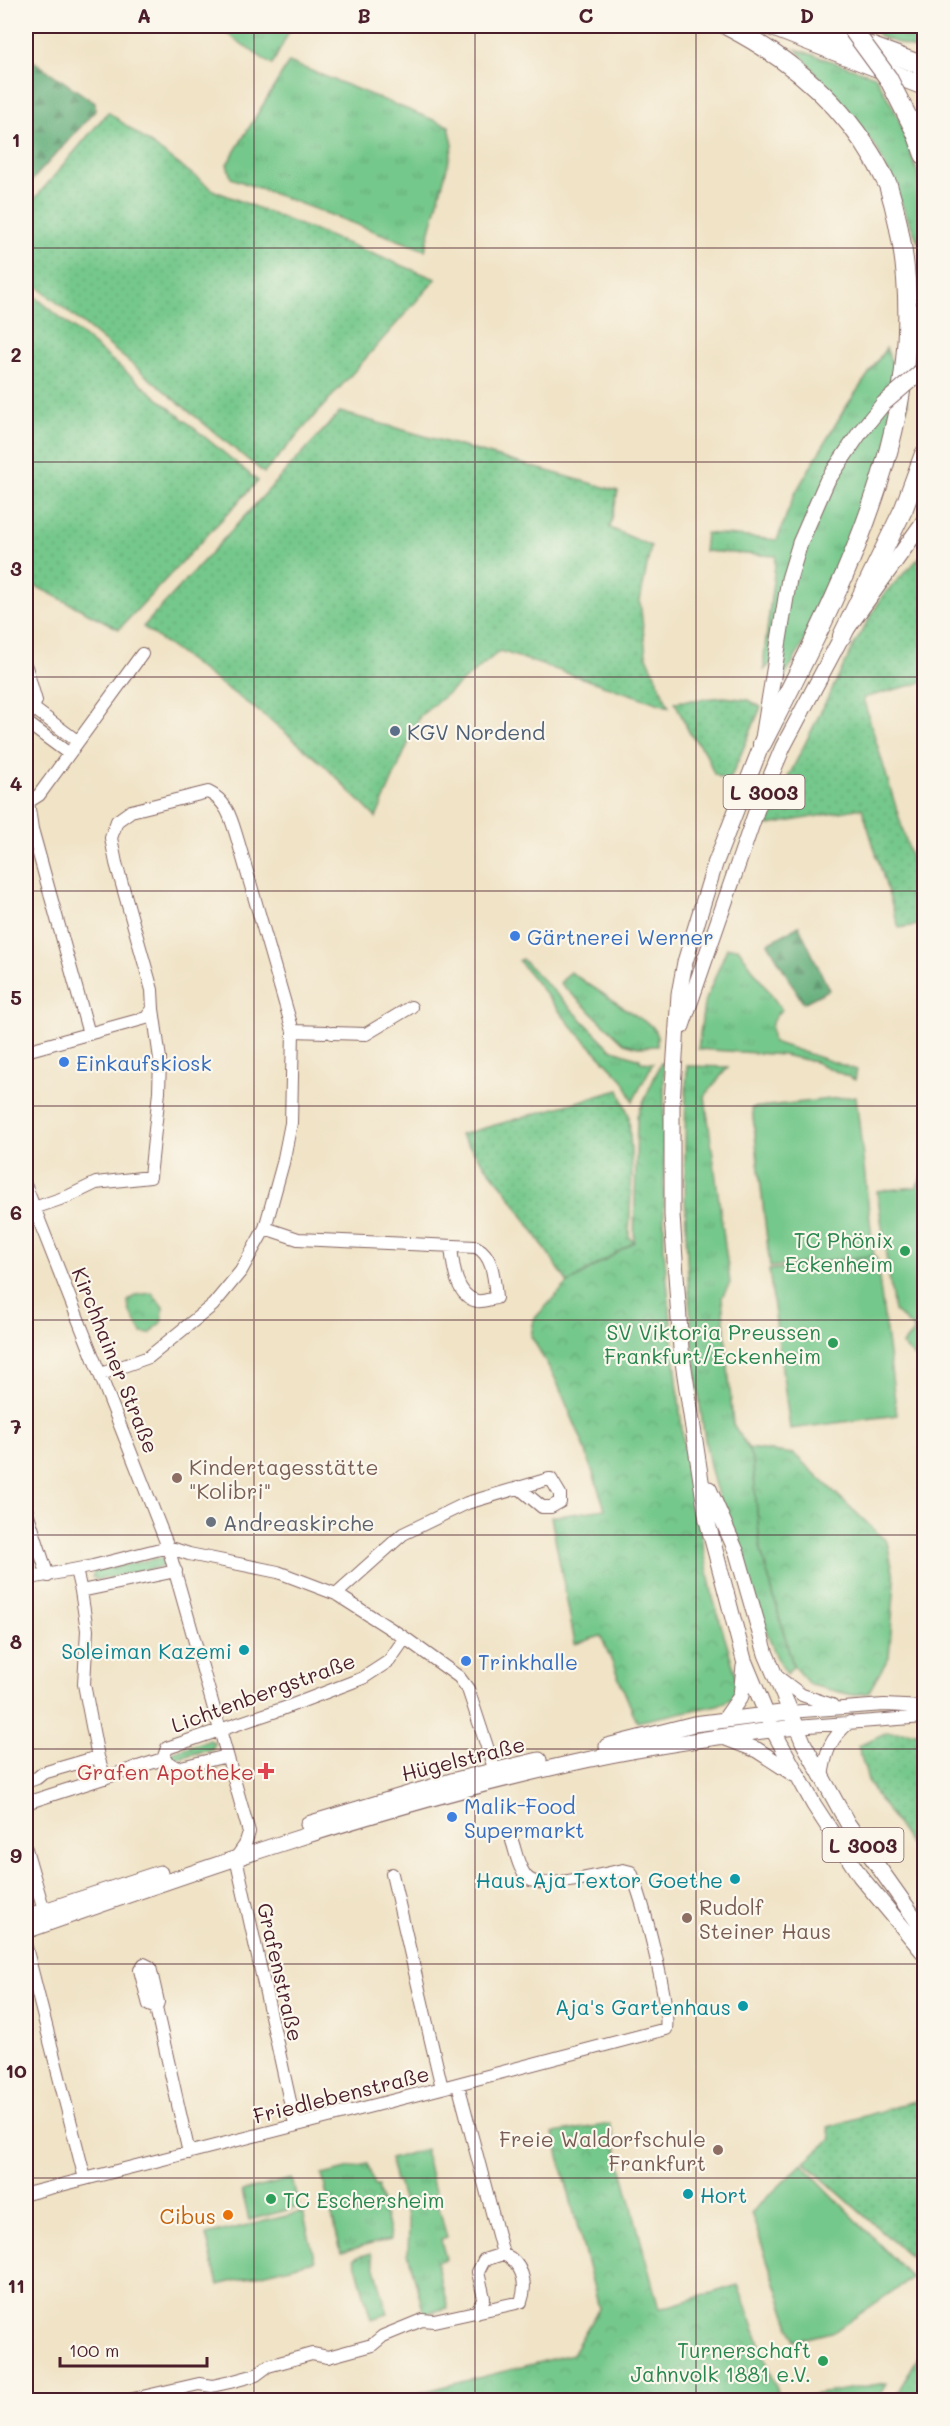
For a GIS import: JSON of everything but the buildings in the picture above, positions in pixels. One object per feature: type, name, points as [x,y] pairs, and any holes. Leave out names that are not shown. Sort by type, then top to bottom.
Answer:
[{"type":"highway","points":[[727,26],[770,50],[797,70],[836,107],[868,150],[892,194],[904,228],[916,273],[921,324],[919,375],[915,402],[904,445],[885,500],[842,592],[762,744]]},
{"type":"highway","points":[[770,26],[924,87]]},
{"type":"highway","points":[[816,26],[924,66]]},
{"type":"highway","points":[[850,26],[888,78],[916,133],[924,156]]},
{"type":"highway","points":[[842,636],[904,508],[924,454]]},
{"type":"main road","name":"L 3003","points":[[924,369],[883,404],[861,430],[827,481],[800,543],[789,579],[762,744],[719,854],[691,940],[679,994],[671,1140],[674,1259],[683,1359],[707,1520],[744,1660],[772,1730],[830,1832],[860,1876],[924,1953]]},
{"type":"main road","name":"L 3003","points":[[677,1038],[757,809],[783,747],[842,636],[924,521]]},
{"type":"main road","name":"L 3003","points":[[701,1472],[737,1553],[761,1640],[796,1727],[822,1779],[862,1844],[924,1930]]},
{"type":"main road","points":[[725,1719],[741,1696],[744,1660]]},
{"type":"main road","name":"Hügelstraße","points":[[26,1917],[377,1802],[495,1771],[615,1744],[671,1728],[789,1712]]},
{"type":"main road","name":"Hügelstraße","points":[[26,1930],[236,1858],[253,1842],[609,1755],[796,1727]]},
{"type":"main road","points":[[723,1737],[757,1750],[798,1777]]},
{"type":"main road","points":[[467,1790],[488,1778],[495,1771]]},
{"type":"street","points":[[89,1034],[28,812],[28,802],[39,795],[142,654]]},
{"type":"street","points":[[26,667],[36,701],[26,721],[68,753]]},
{"type":"street","points":[[33,708],[77,741]]},
{"type":"street","points":[[34,1208],[69,1196],[96,1183],[150,1177],[160,1059],[150,1014],[152,990],[111,838],[117,821],[131,811],[208,792],[218,796],[229,813],[293,1032],[291,1123],[284,1163],[265,1228],[240,1271],[213,1305],[149,1357],[101,1374]]},
{"type":"street","points":[[293,1032],[366,1034],[411,1007]]},
{"type":"street","points":[[26,1052],[150,1014]]},
{"type":"street","name":"Kirchhainer Straße","points":[[26,1187],[168,1547]]},
{"type":"street","points":[[265,1228],[298,1239],[476,1247],[482,1250],[492,1267],[496,1298],[477,1301],[465,1294],[454,1271],[451,1247]]},
{"type":"street","points":[[336,1594],[403,1534],[467,1503],[518,1487]]},
{"type":"street","points":[[26,1509],[48,1576]]},
{"type":"street","points":[[168,1547],[253,1842]]},
{"type":"street","points":[[26,1579],[76,1570],[168,1547],[189,1554],[278,1572],[336,1594],[457,1674],[467,1686],[495,1771]]},
{"type":"street","points":[[76,1570],[87,1630],[84,1684],[105,1778]]},
{"type":"street","points":[[81,1591],[176,1571]]},
{"type":"street","name":"Lichtenbergstraße","points":[[163,1760],[166,1748],[363,1678],[389,1661],[405,1638]]},
{"type":"street","points":[[772,1672],[802,1695],[842,1707]]},
{"type":"street","name":"Hügelstraße","points":[[789,1712],[884,1705],[924,1707]]},
{"type":"street","name":"Hügelstraße","points":[[796,1727],[924,1718]]},
{"type":"street","points":[[822,1779],[827,1748],[836,1734],[850,1722]]},
{"type":"street","name":"Lichtenbergstraße","points":[[26,1803],[163,1760],[177,1768],[227,1756]]},
{"type":"street","points":[[26,1782],[43,1773],[99,1757]]},
{"type":"street","name":"Friedlebenstraße","points":[[26,2194],[666,2029],[666,2011],[651,1942],[631,1872],[623,1869],[546,1884],[533,1881],[527,1878],[521,1868],[512,1840]]},
{"type":"street","points":[[26,1849],[44,1911]]},
{"type":"street","name":"Grafenstraße","points":[[236,1858],[295,2124]]},
{"type":"street","points":[[392,1874],[442,2088]]},
{"type":"street","points":[[26,1947],[85,2179]]},
{"type":"street","points":[[156,2008],[189,2153]]},
{"type":"street","points":[[458,2084],[503,2254]]},
{"type":"street","points":[[129,2400],[199,2385],[212,2386],[230,2382],[256,2374],[266,2367],[312,2354],[327,2357],[372,2345],[383,2336],[422,2320],[434,2321],[477,2312],[496,2307],[521,2302],[525,2290],[518,2262],[503,2254],[484,2260],[478,2272],[484,2298],[477,2312]]},
{"type":"street","points":[[484,2298],[496,2307]]},
{"type":"green space","points":[[216,26],[292,26],[272,65]]},
{"type":"green space","points":[[871,26],[924,26],[924,52],[881,37]]},
{"type":"green space","points":[[796,49],[875,76],[897,114],[924,191],[924,306],[921,248],[877,149]]},
{"type":"green space","points":[[26,56],[95,103],[95,111],[26,187]]},
{"type":"green space","points":[[289,62],[449,126],[453,145],[425,250],[231,178],[227,164]]},
{"type":"green space","points":[[108,112],[215,191],[436,279],[264,473],[26,277],[26,209]]},
{"type":"green space","points":[[26,289],[258,481],[119,629],[26,581]]},
{"type":"green space","points":[[886,348],[908,404],[839,578],[776,693],[783,653],[764,670],[764,656],[776,556],[704,551],[706,533],[777,540],[794,495],[844,410]]},
{"type":"green space","points":[[340,412],[618,491],[610,528],[651,546],[640,601],[646,654],[669,707],[500,651],[420,716],[376,818],[325,766],[269,719],[143,627]]},
{"type":"green space","points":[[924,553],[924,682],[863,698],[924,900],[924,924],[899,928],[862,808],[764,826],[854,645],[883,595]]},
{"type":"green space","points":[[724,697],[749,700],[761,707],[729,782],[714,774],[706,754],[689,732],[675,702]]},
{"type":"green space","points":[[799,926],[829,990],[803,1003],[768,943]]},
{"type":"green space","points":[[727,948],[738,948],[782,1010],[772,1024],[773,1042],[857,1070],[855,1080],[815,1062],[783,1055],[698,1049],[704,1004]]},
{"type":"green space","points":[[522,959],[611,1049],[640,1059],[640,1062],[653,1063],[633,1101],[623,1080],[572,1027],[519,961]]},
{"type":"green space","points":[[570,972],[653,1027],[657,1037],[657,1046],[638,1047],[624,1043],[560,983]]},
{"type":"green space","points":[[661,1063],[664,1064],[664,1251],[683,1440],[713,1598],[735,1672],[736,1687],[734,1697],[722,1704],[637,1722],[601,1636],[575,1644],[551,1517],[605,1509],[583,1443],[555,1378],[531,1336],[534,1319],[568,1283],[634,1242],[637,1116]]},
{"type":"green space","points":[[687,1066],[728,1067],[705,1096],[730,1283],[722,1297],[733,1424],[748,1448],[753,1463],[760,1546],[793,1666],[787,1674],[770,1641],[733,1540],[713,1478],[705,1438],[692,1332],[687,1256],[685,1142]]},
{"type":"green space","points":[[619,1090],[629,1116],[632,1169],[629,1237],[634,1242],[568,1283],[505,1189],[460,1135]]},
{"type":"green space","points":[[856,1096],[874,1256],[876,1256],[897,1415],[790,1429],[769,1270],[871,1256],[770,1267],[752,1108]]},
{"type":"green space","name":"TC Phönix Eckenheim","points":[[924,1174],[924,1361],[922,1363],[902,1345],[915,1330],[894,1311],[877,1191],[916,1187]]},
{"type":"green space","points":[[152,1293],[163,1307],[162,1321],[150,1334],[142,1333],[129,1310],[128,1301],[136,1295]]},
{"type":"green space","points":[[748,1448],[794,1454],[887,1542],[895,1581],[889,1657],[868,1693],[852,1695],[810,1685],[793,1666],[760,1546],[753,1463]]},
{"type":"green space","points":[[159,1558],[165,1561],[162,1567],[98,1580],[92,1577],[95,1571]]},
{"type":"green space","points":[[887,1732],[924,1732],[924,1846],[914,1850],[869,1784],[858,1746]]},
{"type":"green space","points":[[210,1740],[215,1743],[212,1749],[170,1760],[168,1753]]},
{"type":"green space","points":[[924,2098],[924,2269],[804,2162],[831,2139],[828,2127]]},
{"type":"green space","points":[[610,2124],[659,2309],[738,2285],[781,2400],[391,2400],[572,2354],[599,2308],[553,2133]]},
{"type":"green space","points":[[426,2149],[426,2157],[447,2238],[441,2240],[446,2259],[436,2262],[448,2308],[424,2314],[408,2253],[409,2226],[390,2159]]},
{"type":"green space","points":[[368,2164],[374,2186],[378,2186],[391,2239],[341,2252],[322,2175]]},
{"type":"green space","points":[[802,2164],[912,2278],[835,2331],[795,2341],[751,2213]]},
{"type":"green space","name":"TC Eschersheim","points":[[292,2179],[299,2207],[249,2220],[242,2191]]},
{"type":"green space","points":[[303,2212],[315,2261],[218,2285],[206,2235]]},
{"type":"green space","points":[[371,2253],[388,2314],[371,2319],[354,2258]]},
{"type":"green space","points":[[924,2347],[924,2400],[893,2400]]},
{"type":"green space","points":[[886,2383],[878,2400],[781,2400]]},
{"type":"place","name":"KGV Nordend","points":[[395,731]]},
{"type":"place","name":"Gärtnerei Werner","points":[[515,936]]},
{"type":"place","name":"Einkaufskiosk","points":[[64,1062]]},
{"type":"place","name":"TC Phönix Eckenheim","points":[[905,1251]]},
{"type":"place","name":"SV Viktoria Preussen Frankfurt/Eckenheim","points":[[833,1343]]},
{"type":"place","name":"Kindertagesstätte \"Kolibri\"","points":[[177,1478]]},
{"type":"place","name":"Andreaskirche","points":[[211,1522]]},
{"type":"place","name":"Soleiman Kazemi","points":[[244,1650]]},
{"type":"place","name":"Trinkhalle","points":[[466,1661]]},
{"type":"place","name":"Grafen Apotheke","points":[[266,1771]]},
{"type":"place","name":"Malik-Food Supermarkt","points":[[452,1817]]},
{"type":"place","name":"Haus Aja Textor Goethe","points":[[735,1879]]},
{"type":"place","name":"Rudolf Steiner Haus","points":[[687,1918]]},
{"type":"place","name":"Aja's Gartenhaus","points":[[743,2006]]},
{"type":"place","name":"Freie Waldorfschule Frankfurt","points":[[718,2150]]},
{"type":"place","name":"Hort","points":[[688,2194]]},
{"type":"place","name":"TC Eschersheim","points":[[271,2199]]},
{"type":"place","name":"Cibus","points":[[228,2215]]},
{"type":"place","name":"Turnerschaft Jahnvolk 1881 e.V.","points":[[823,2361]]}]
